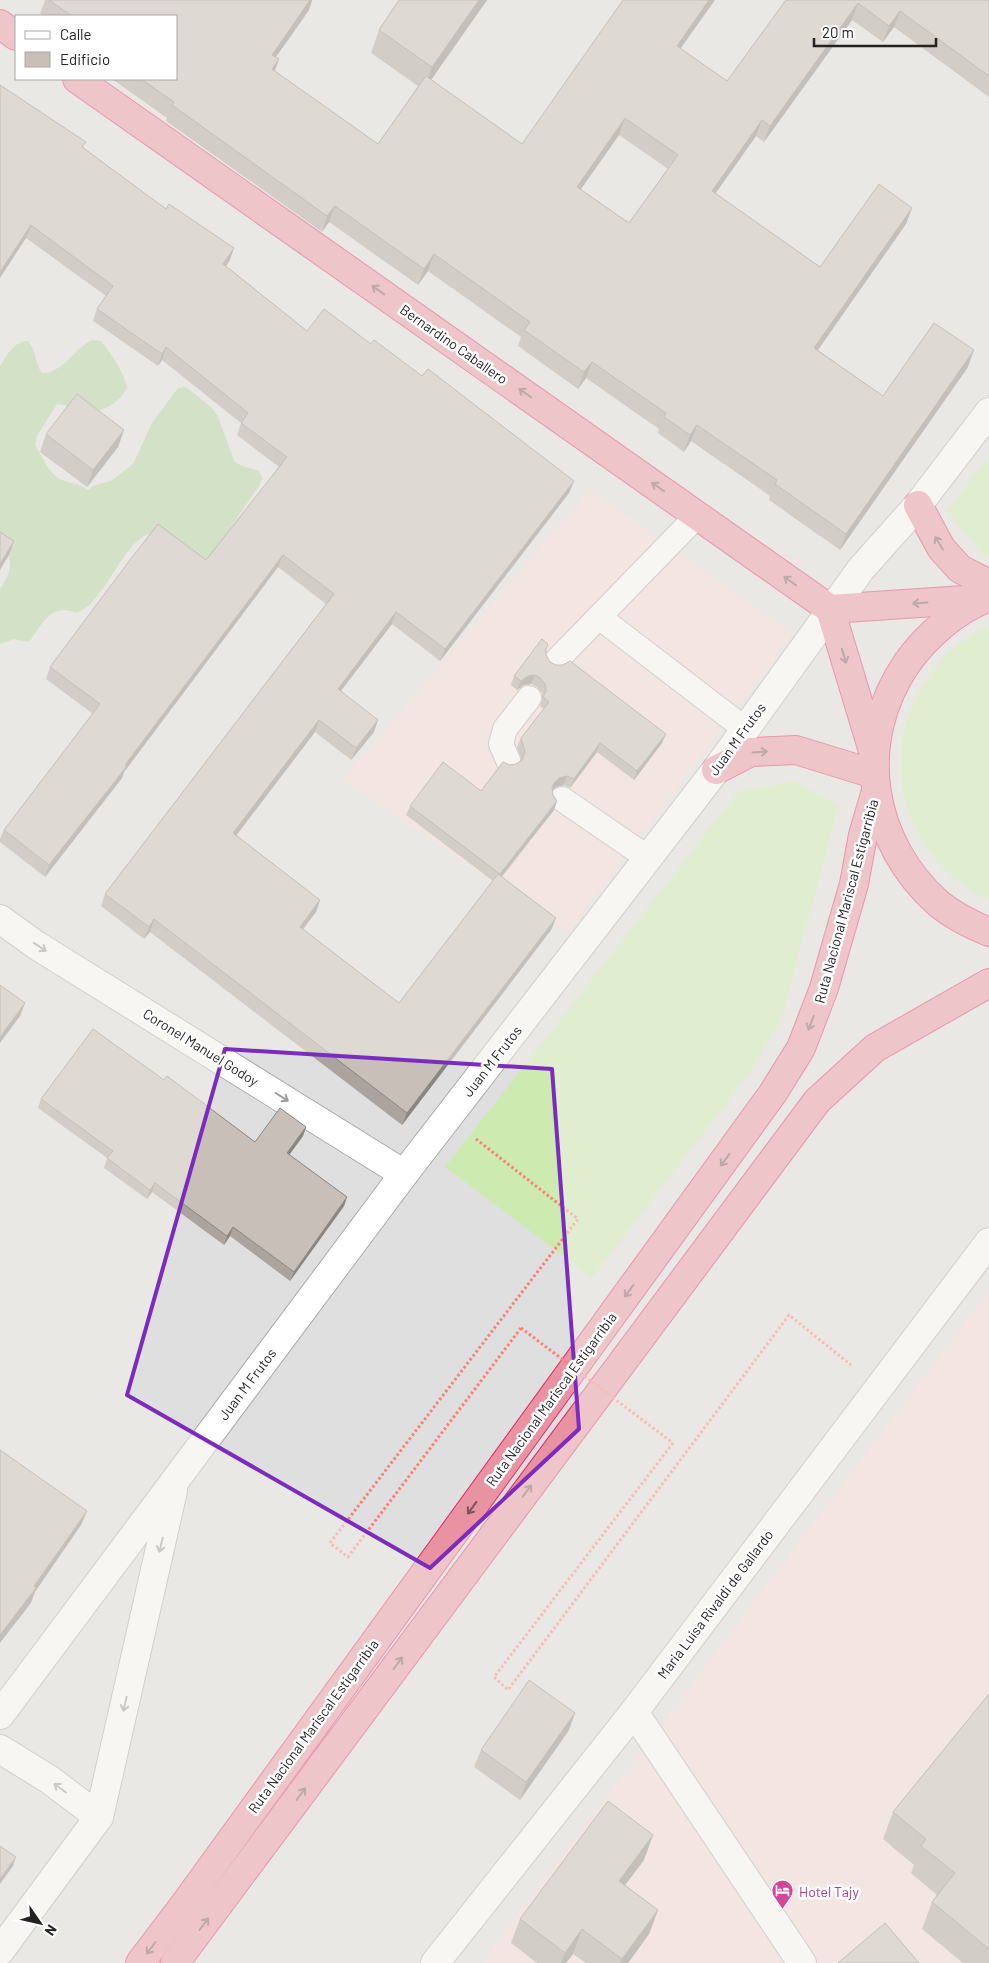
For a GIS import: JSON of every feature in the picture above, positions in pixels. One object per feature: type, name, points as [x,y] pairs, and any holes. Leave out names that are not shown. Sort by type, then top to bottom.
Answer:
[{"type":"highway","points":[[0,24],[15,35]]},
{"type":"highway","name":"Bernardino Caballero","points":[[78,80],[830,609]]},
{"type":"highway","points":[[918,505],[941,548],[960,569],[988,593]]},
{"type":"highway","points":[[988,593],[830,609],[875,774],[884,824],[897,854],[917,882],[941,905],[969,923],[989,932]]},
{"type":"highway","points":[[875,774],[881,716],[896,679],[920,646],[950,618],[988,593]]},
{"type":"highway","points":[[716,770],[751,752],[796,750],[875,774]]},
{"type":"highway","name":"Ruta Nacional Mariscal Estigarribia","points":[[140,1963],[773,1093],[801,1048],[824,988],[854,884],[875,774]]},
{"type":"highway","points":[[175,1963],[817,1101],[874,1048],[989,983]]},
{"type":"street","name":"Juan M Frutos","points":[[0,1715],[404,1174],[716,770],[830,609],[861,569],[918,505],[989,412]]},
{"type":"street","name":"Coronel Manuel Godoy","points":[[0,919],[36,945],[404,1174]]},
{"type":"street","name":"Maria Luisa Rivaldi de Gallardo","points":[[435,1963],[634,1712],[989,1242]]},
{"type":"street","points":[[0,1951],[99,1817],[175,1480]]},
{"type":"street","points":[[634,1712],[802,1963]]},
{"type":"street","points":[[0,1749],[50,1780],[99,1817]]},
{"type":"lane","points":[[556,661],[698,515]]},
{"type":"lane","points":[[599,617],[745,729]]},
{"type":"lane","points":[[508,760],[500,744],[505,729],[529,698]]},
{"type":"lane","points":[[562,799],[648,858]]},
{"type":"path","points":[[448,1117],[578,1219],[330,1543],[348,1557],[521,1328],[673,1443],[494,1677],[508,1690],[789,1315],[878,1388]]},
{"type":"highlighted area","points":[[225,1049],[552,1069],[579,1429],[430,1568],[127,1395]]},
{"type":"shaded area","points":[[0,0],[989,0],[989,1963],[0,1963]]},
{"type":"shaded area","points":[[590,489],[793,634],[568,932],[342,780]]},
{"type":"shaded area","points":[[989,1291],[989,1963],[481,1963],[966,1321]]},
{"type":"green space","points":[[92,340],[101,341],[120,369],[127,388],[113,404],[98,411],[83,410],[57,404],[37,436],[35,445],[53,474],[62,480],[88,490],[95,485],[111,481],[133,464],[152,423],[178,388],[186,387],[212,408],[218,416],[234,461],[242,466],[259,471],[262,478],[259,486],[226,534],[216,566],[160,532],[147,534],[127,553],[99,594],[89,605],[77,613],[60,610],[54,613],[43,622],[29,642],[14,639],[0,644],[0,589],[9,573],[10,565],[9,555],[0,539],[0,366],[15,346],[28,341],[42,373],[49,372],[62,365]]},
{"type":"green space","points":[[989,456],[989,556],[984,556],[947,511]]},
{"type":"green space","points":[[989,626],[989,899],[964,886],[942,867],[917,832],[907,810],[901,765],[905,725],[911,708],[923,685],[951,651],[973,634]]},
{"type":"green space","points":[[793,781],[839,805],[781,1020],[751,1071],[592,1278],[445,1167],[738,792]]},
{"type":"building","points":[[49,0],[310,0],[272,55],[279,59],[272,69],[378,144],[426,76],[522,144],[623,0],[709,0],[677,46],[727,81],[786,0],[989,0],[989,76],[900,11],[889,26],[858,3],[770,126],[762,120],[712,191],[820,267],[879,184],[912,208],[814,348],[883,396],[934,323],[974,350],[846,534],[775,484],[777,480],[697,425],[690,435],[664,417],[666,413],[592,362],[584,372],[524,330],[530,322],[434,254],[424,269],[335,206],[327,216],[172,105],[174,102],[142,80],[178,80],[178,15],[71,15]],"holes":[[[625,118],[678,155],[629,223],[577,187]]]},
{"type":"building","points":[[399,0],[479,0],[432,67],[379,30]]},
{"type":"building","points":[[0,85],[86,142],[82,147],[166,209],[169,204],[234,248],[223,264],[307,331],[324,309],[371,344],[374,340],[422,376],[428,369],[574,481],[445,649],[396,612],[338,689],[378,720],[356,748],[319,720],[233,833],[320,900],[300,927],[399,1003],[498,874],[556,918],[407,1113],[154,919],[149,927],[105,894],[334,594],[283,555],[125,765],[127,766],[49,865],[4,830],[100,704],[50,667],[130,560],[158,524],[206,560],[287,457],[241,423],[248,413],[166,347],[162,354],[97,309],[113,286],[31,225],[0,272]]},
{"type":"building","points":[[77,394],[124,430],[93,470],[46,434]]},
{"type":"building","points":[[0,532],[14,541],[0,564]]},
{"type":"building","points":[[542,639],[548,644],[546,655],[550,662],[556,665],[563,665],[570,661],[666,734],[637,771],[600,743],[574,779],[567,776],[559,778],[554,783],[552,788],[553,795],[557,801],[500,874],[410,806],[443,762],[481,791],[503,762],[510,765],[522,760],[525,752],[521,738],[549,702],[543,697],[546,691],[545,684],[540,678],[535,675],[528,676],[521,681],[514,676]]},
{"type":"building","points":[[0,985],[25,1003],[0,1037]]},
{"type":"building","points":[[93,1029],[164,1080],[167,1076],[255,1142],[280,1108],[306,1127],[287,1153],[347,1197],[294,1272],[233,1227],[227,1236],[155,1183],[150,1190],[107,1158],[113,1151],[41,1099]]},
{"type":"building","points":[[0,1450],[87,1511],[34,1586],[36,1588],[0,1635]]},
{"type":"building","points":[[529,1680],[575,1713],[526,1782],[481,1750]]},
{"type":"building","points":[[989,1694],[989,1949],[932,1902],[955,1873],[921,1846],[926,1839],[893,1812]]},
{"type":"building","points":[[608,1801],[653,1835],[619,1881],[658,1910],[622,1959],[582,1929],[565,1953],[520,1919]]},
{"type":"building","points":[[0,1846],[16,1857],[0,1879]]},
{"type":"building","points":[[885,1923],[919,1963],[838,1963]]},
{"type":"place","name":"Hotel Tajy","points":[[783,1910]]}]
